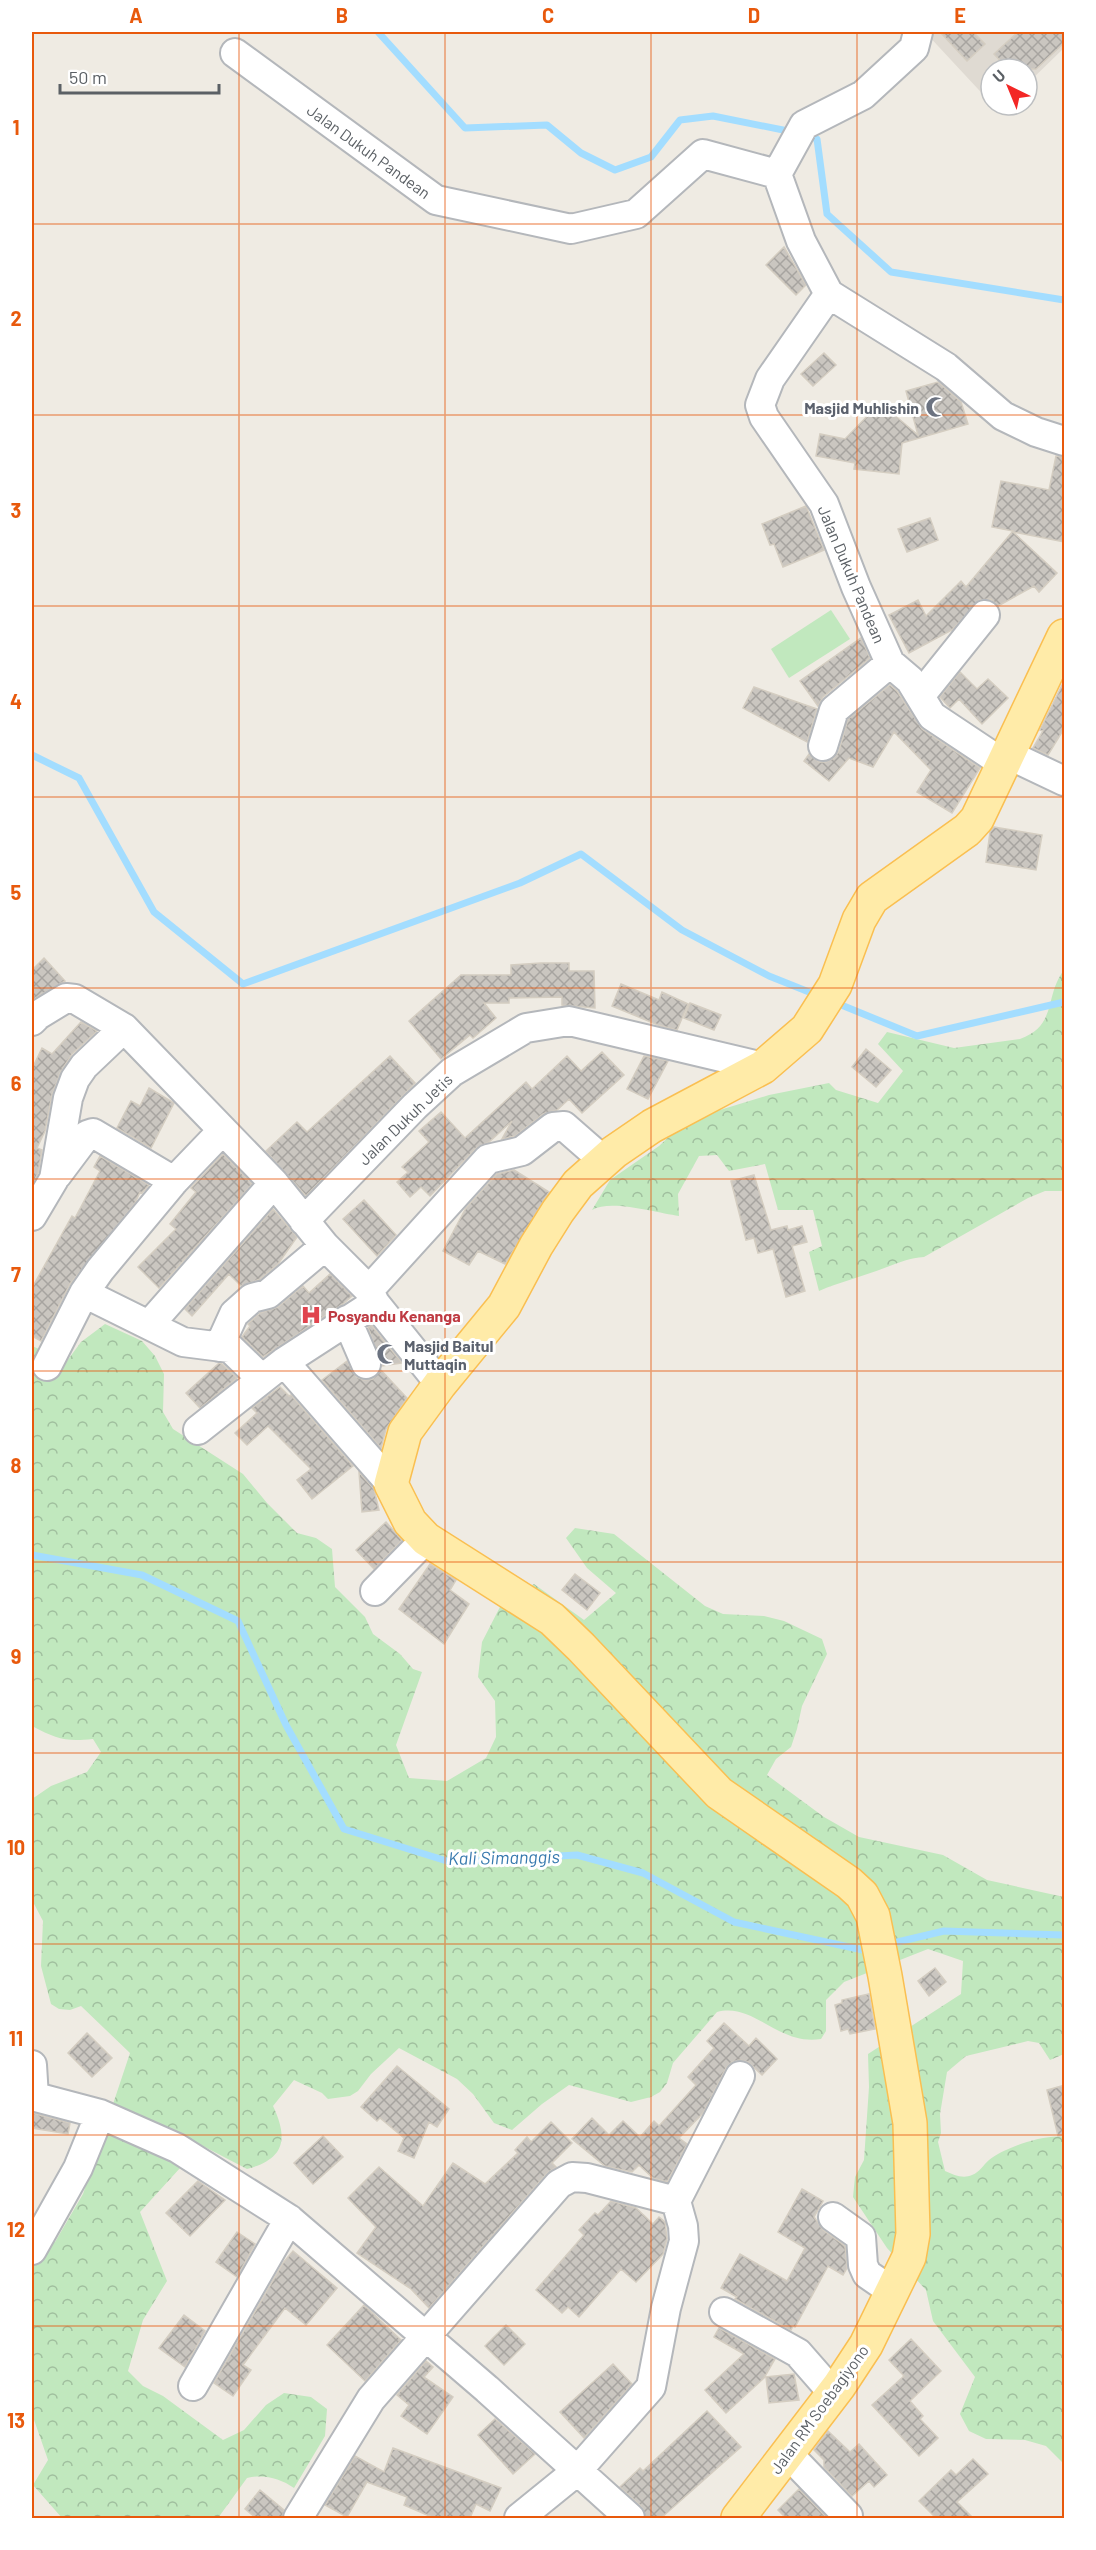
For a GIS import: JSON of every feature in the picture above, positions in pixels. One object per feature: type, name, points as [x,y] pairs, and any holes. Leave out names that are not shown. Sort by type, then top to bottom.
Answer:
[{"type":"main road","points":[[391,1484],[394,1465],[405,1432],[440,1384],[504,1306],[524,1273],[536,1246],[578,1184],[604,1161],[652,1126],[763,1067],[807,1029],[835,985],[859,920],[872,898],[967,830],[977,819],[1064,636]]},
{"type":"main road","name":"Jalan RM Soebagiyono","points":[[391,1484],[410,1522],[426,1539],[552,1620],[581,1647],[719,1793],[849,1882],[862,1895],[873,1916],[910,2122],[913,2234],[909,2257],[866,2345],[745,2516]]},
{"type":"street","points":[[918,32],[914,48],[863,95],[798,134],[777,174],[801,241],[829,294],[946,367],[1003,416],[1036,432],[1065,441]]},
{"type":"street","name":"Jalan Dukuh Pandean","points":[[235,53],[436,200],[571,228],[636,214],[703,154],[777,174]]},
{"type":"street","name":"Jalan Dukuh Pandean","points":[[829,294],[770,380],[760,405],[764,417],[824,504],[856,587],[890,663],[910,680],[932,717],[1006,760],[1065,781]]},
{"type":"street","points":[[920,696],[985,615]]},
{"type":"street","points":[[823,746],[834,710],[890,663]]},
{"type":"street","points":[[32,1021],[66,998],[75,999],[124,1028],[274,1183],[304,1221],[372,1297],[440,1384]]},
{"type":"street","name":"Jalan Dukuh Jetis","points":[[304,1221],[415,1106],[452,1072],[526,1028],[569,1022],[763,1067]]},
{"type":"street","points":[[54,1179],[68,1098],[75,1078],[84,1066],[124,1028]]},
{"type":"street","points":[[198,1430],[261,1378],[347,1320],[372,1297],[488,1160],[522,1151],[553,1127],[564,1126],[604,1161]]},
{"type":"street","points":[[47,1366],[84,1293],[100,1270],[174,1182],[222,1131]]},
{"type":"street","points":[[32,1216],[54,1179],[87,1135],[93,1133],[174,1182]]},
{"type":"street","points":[[149,1325],[274,1183]]},
{"type":"street","points":[[219,1347],[234,1314],[252,1298],[268,1294],[326,1246]]},
{"type":"street","points":[[84,1293],[183,1342],[230,1348],[261,1378]]},
{"type":"street","points":[[347,1320],[366,1364]]},
{"type":"street","points":[[284,1362],[391,1484]]},
{"type":"street","points":[[375,1591],[426,1539]]},
{"type":"street","points":[[32,2065],[33,2096],[100,2114],[177,2148],[289,2219],[630,2518]]},
{"type":"street","points":[[519,2518],[577,2472],[651,2387],[666,2308],[684,2241],[683,2226],[676,2201],[740,2076]]},
{"type":"street","points":[[32,2250],[78,2168],[100,2114]]},
{"type":"street","points":[[298,2518],[371,2399],[559,2184],[572,2177],[587,2178],[676,2201]]},
{"type":"street","points":[[833,2217],[861,2237],[863,2265],[867,2274],[893,2292]]},
{"type":"street","points":[[193,2386],[289,2219]]},
{"type":"street","points":[[724,2312],[798,2354],[834,2393]]},
{"type":"street","points":[[788,2454],[848,2516]]},
{"type":"shaded area","points":[[925,32],[1064,32],[1064,48],[1039,72],[1039,57],[979,57],[979,90]]},
{"type":"green space","points":[[831,610],[850,639],[789,678],[771,649]]},
{"type":"green space","points":[[1064,970],[1064,1191],[1045,1191],[1028,1198],[924,1257],[901,1262],[819,1291],[809,1252],[822,1246],[813,1210],[778,1210],[765,1164],[729,1171],[717,1155],[699,1156],[678,1194],[679,1216],[622,1206],[600,1207],[592,1210],[610,1180],[659,1146],[674,1132],[710,1113],[769,1095],[829,1083],[836,1090],[878,1103],[903,1071],[878,1044],[887,1032],[954,1048],[1020,1039],[1032,1033],[1045,1018],[1054,990]]},
{"type":"green space","points":[[105,1324],[142,1341],[155,1356],[164,1374],[163,1412],[173,1429],[243,1474],[267,1503],[297,1533],[316,1538],[332,1549],[335,1587],[365,1617],[373,1634],[400,1654],[413,1669],[422,1672],[396,1745],[409,1778],[447,1781],[486,1758],[496,1737],[495,1701],[478,1677],[482,1642],[501,1605],[534,1584],[584,1620],[616,1593],[587,1568],[566,1538],[575,1528],[614,1534],[705,1606],[723,1614],[764,1616],[784,1621],[822,1639],[827,1654],[802,1706],[791,1747],[776,1759],[767,1775],[824,1817],[859,1837],[943,1855],[987,1880],[1064,1897],[1064,2054],[1050,2060],[1039,2043],[1028,2041],[966,2056],[947,2072],[940,2114],[941,2133],[938,2142],[945,2171],[965,2177],[975,2174],[996,2155],[1015,2146],[1036,2140],[1064,2137],[1064,2464],[1046,2446],[1025,2440],[986,2439],[969,2431],[960,2414],[975,2377],[933,2321],[926,2290],[887,2248],[853,2197],[855,2177],[864,2160],[869,2087],[868,2054],[961,1994],[963,1961],[928,1949],[844,1982],[826,2000],[826,2031],[821,2039],[792,2036],[743,2013],[717,2012],[673,2063],[667,2083],[660,2092],[631,2102],[569,2085],[542,2104],[512,2130],[494,2123],[473,2094],[457,2079],[399,2048],[371,2074],[358,2091],[350,2096],[328,2099],[322,2093],[294,2080],[273,2106],[282,2138],[276,2154],[269,2160],[247,2169],[201,2145],[140,2212],[167,2281],[143,2320],[128,2371],[143,2386],[163,2396],[223,2440],[244,2430],[266,2405],[284,2393],[311,2397],[327,2409],[325,2436],[294,2488],[271,2478],[259,2476],[247,2478],[218,2518],[62,2518],[33,2485],[48,2460],[32,2414],[32,2243],[55,2242],[83,2194],[130,2053],[81,2006],[70,2010],[59,2009],[51,2004],[41,1966],[43,1921],[32,1900],[32,1799],[51,1786],[87,1772],[101,1752],[93,1739],[61,1738],[32,1726],[32,1346],[67,1361],[81,1342]]},
{"type":"building","points":[[940,32],[973,32],[985,44],[967,61]]},
{"type":"building","points":[[1018,32],[1065,32],[1065,42],[1039,66],[1039,57],[997,57],[994,54]]},
{"type":"building","points":[[784,247],[806,285],[796,295],[766,265]]},
{"type":"building","points":[[824,353],[836,365],[813,386],[801,374]]},
{"type":"building","points":[[938,382],[961,402],[968,424],[902,443],[899,474],[854,469],[855,463],[816,456],[820,434],[845,439],[880,403],[918,435],[906,391]]},
{"type":"building","points":[[1056,456],[1065,457],[1065,542],[1013,532],[1057,573],[1039,592],[1034,586],[998,606],[991,599],[979,600],[952,630],[909,653],[889,615],[918,600],[926,616],[961,581],[966,587],[1013,531],[992,527],[1001,481],[1049,490]]},
{"type":"building","points":[[806,506],[824,550],[783,567],[774,544],[770,545],[762,524]]},
{"type":"building","points":[[930,518],[938,540],[907,552],[898,529]]},
{"type":"building","points":[[861,638],[870,658],[823,697],[818,706],[800,681]]},
{"type":"building","points":[[960,672],[977,689],[988,679],[1008,698],[982,724],[959,699],[950,708],[940,697]]},
{"type":"building","points":[[1065,679],[1065,727],[1048,755],[1033,748],[1043,731],[1040,730]]},
{"type":"building","points":[[890,685],[897,691],[922,729],[980,768],[952,813],[917,792],[931,770],[894,732],[873,767],[849,758],[829,781],[804,761],[809,754],[819,762],[826,762],[834,758],[839,751],[848,719]]},
{"type":"building","points":[[754,687],[817,709],[807,742],[743,708]]},
{"type":"building","points":[[994,827],[1042,835],[1036,870],[986,862],[990,832]]},
{"type":"building","points":[[44,958],[65,981],[32,1000],[32,970]]},
{"type":"building","points":[[569,963],[569,971],[594,971],[595,1008],[562,1005],[562,997],[509,998],[509,1003],[484,1003],[496,1018],[473,1038],[470,1035],[441,1059],[409,1021],[461,975],[511,975],[511,965]]},
{"type":"building","points":[[621,984],[659,1000],[662,992],[688,1004],[677,1030],[658,1025],[612,1006]]},
{"type":"building","points":[[690,1003],[721,1015],[714,1030],[684,1018]]},
{"type":"building","points":[[81,1022],[97,1031],[72,1054],[60,1073],[52,1095],[45,1131],[37,1148],[42,1150],[38,1173],[32,1185],[32,1069],[42,1048],[52,1054]]},
{"type":"building","points":[[866,1049],[891,1070],[876,1087],[852,1067]]},
{"type":"building","points":[[602,1052],[624,1075],[582,1113],[569,1099],[557,1110],[543,1114],[515,1136],[502,1139],[512,1121],[489,1142],[476,1148],[430,1196],[421,1187],[410,1197],[397,1182],[408,1172],[402,1167],[429,1142],[419,1131],[441,1112],[465,1138],[526,1082],[532,1089],[567,1056],[581,1071]]},
{"type":"building","points":[[390,1056],[415,1083],[306,1196],[266,1151],[297,1122],[307,1132]]},
{"type":"building","points":[[644,1056],[668,1061],[648,1099],[627,1089]]},
{"type":"building","points":[[149,1088],[174,1103],[151,1148],[117,1128],[131,1101],[140,1106]]},
{"type":"building","points":[[223,1154],[252,1184],[159,1288],[138,1267],[176,1229],[170,1224],[196,1192],[191,1188]]},
{"type":"building","points":[[100,1156],[149,1185],[142,1193],[140,1192],[135,1203],[70,1284],[41,1341],[32,1336],[32,1288],[72,1216],[75,1218],[100,1171],[94,1167]]},
{"type":"building","points":[[514,1170],[549,1192],[505,1264],[478,1251],[469,1265],[443,1251],[466,1208],[497,1174]]},
{"type":"building","points":[[754,1175],[771,1230],[787,1226],[788,1230],[802,1226],[807,1242],[792,1246],[805,1291],[786,1297],[773,1249],[758,1253],[754,1238],[746,1240],[731,1181]]},
{"type":"building","points":[[364,1200],[396,1235],[377,1256],[343,1219]]},
{"type":"building","points":[[273,1209],[297,1237],[278,1264],[260,1279],[241,1286],[229,1274],[192,1316],[185,1309]]},
{"type":"building","points":[[330,1274],[352,1296],[343,1304],[263,1357],[242,1337],[250,1326],[248,1324],[260,1313],[278,1307],[303,1286],[309,1293]]},
{"type":"building","points":[[371,1325],[402,1363],[382,1366],[368,1327]]},
{"type":"building","points":[[347,1361],[356,1377],[364,1380],[373,1379],[381,1370],[407,1398],[386,1429],[381,1448],[322,1380]]},
{"type":"building","points":[[219,1363],[237,1378],[200,1408],[186,1393]]},
{"type":"building","points":[[280,1387],[289,1396],[291,1395],[353,1466],[312,1499],[297,1480],[311,1469],[268,1426],[247,1445],[235,1433],[257,1413],[252,1408]]},
{"type":"building","points":[[359,1472],[374,1489],[379,1510],[362,1512]]},
{"type":"building","points":[[386,1522],[402,1540],[374,1569],[356,1550]]},
{"type":"building","points":[[430,1564],[456,1580],[450,1590],[469,1604],[444,1644],[399,1609]]},
{"type":"building","points":[[575,1574],[600,1593],[587,1610],[562,1590]]},
{"type":"building","points":[[935,1968],[946,1982],[929,1996],[918,1981]]},
{"type":"building","points":[[869,1994],[875,2029],[850,2034],[848,2029],[841,2031],[835,2005],[842,2003],[842,2000]]},
{"type":"building","points":[[724,2023],[749,2046],[756,2038],[777,2059],[762,2075],[748,2062],[740,2060],[732,2062],[726,2068],[703,2113],[679,2138],[687,2144],[667,2182],[653,2178],[639,2165],[632,2172],[605,2166],[572,2139],[592,2118],[609,2135],[623,2121],[640,2137],[654,2121],[659,2126],[696,2085],[688,2077],[714,2048],[707,2041]]},
{"type":"building","points":[[87,2033],[112,2058],[92,2077],[68,2053]]},
{"type":"building","points":[[397,2066],[449,2109],[437,2127],[429,2122],[414,2158],[398,2151],[404,2138],[380,2118],[377,2121],[361,2107]]},
{"type":"building","points":[[1065,2085],[1065,2135],[1058,2136],[1047,2090]]},
{"type":"building","points":[[32,2113],[70,2123],[68,2134],[32,2128]]},
{"type":"building","points":[[551,2122],[572,2143],[552,2163],[556,2167],[547,2173],[429,2308],[411,2289],[357,2253],[376,2227],[348,2198],[379,2167],[423,2206],[453,2163],[485,2184],[518,2153],[515,2150],[527,2137],[531,2142]]},
{"type":"building","points":[[323,2136],[343,2157],[313,2184],[294,2163]]},
{"type":"building","points":[[198,2181],[225,2200],[190,2236],[166,2213]]},
{"type":"building","points":[[802,2189],[823,2201],[814,2217],[823,2230],[845,2246],[847,2268],[843,2275],[828,2266],[795,2327],[793,2326],[791,2330],[735,2299],[737,2297],[721,2288],[740,2254],[787,2281],[805,2248],[778,2232]]},
{"type":"building","points":[[611,2201],[636,2208],[653,2224],[659,2217],[665,2222],[667,2239],[663,2254],[636,2282],[621,2269],[579,2317],[568,2307],[562,2313],[536,2290],[584,2235],[579,2230],[595,2213],[598,2215]]},
{"type":"building","points":[[237,2232],[255,2244],[237,2277],[216,2262]]},
{"type":"building","points":[[293,2251],[337,2288],[306,2325],[285,2308],[243,2365],[251,2370],[233,2396],[214,2383],[283,2263]]},
{"type":"building","points":[[364,2305],[401,2340],[365,2381],[327,2345]]},
{"type":"building","points":[[184,2315],[205,2331],[185,2367],[159,2348]]},
{"type":"building","points":[[506,2325],[525,2344],[504,2365],[485,2346]]},
{"type":"building","points":[[719,2328],[775,2359],[764,2378],[726,2413],[705,2390],[744,2354],[714,2337]]},
{"type":"building","points":[[911,2339],[941,2371],[910,2401],[923,2416],[920,2419],[938,2438],[919,2456],[872,2405],[904,2376],[889,2360]]},
{"type":"building","points":[[426,2361],[433,2367],[424,2377],[453,2397],[427,2434],[401,2416],[409,2405],[397,2395]]},
{"type":"building","points":[[613,2364],[632,2384],[584,2438],[560,2412]]},
{"type":"building","points":[[794,2374],[799,2400],[769,2403],[766,2377]]},
{"type":"building","points":[[707,2411],[741,2447],[661,2518],[646,2518],[641,2506],[620,2487],[640,2468],[643,2471]]},
{"type":"building","points":[[495,2419],[535,2454],[513,2474],[478,2435]]},
{"type":"building","points":[[828,2431],[850,2452],[859,2444],[887,2475],[874,2487],[869,2481],[852,2496],[824,2467],[824,2460],[814,2450]]},
{"type":"building","points":[[393,2448],[501,2488],[490,2511],[476,2504],[470,2518],[434,2518],[404,2505],[407,2497],[367,2482],[347,2517],[325,2505],[355,2456],[384,2472]]},
{"type":"building","points":[[973,2459],[988,2474],[957,2502],[973,2518],[936,2518],[919,2501],[951,2470],[956,2475]]},
{"type":"building","points":[[799,2489],[827,2518],[786,2518],[778,2510]]},
{"type":"building","points":[[260,2490],[284,2510],[282,2518],[256,2518],[245,2509]]},
{"type":"waterway","points":[[378,32],[465,128],[547,125],[581,153],[615,170],[651,157],[680,120],[713,116],[793,132]]},
{"type":"waterway","points":[[807,136],[817,139],[827,214],[891,272],[1064,300]]},
{"type":"waterway","points":[[32,755],[79,778],[154,912],[243,984],[520,883],[581,854],[682,930],[769,976],[819,996]]},
{"type":"waterway","points":[[834,1002],[917,1036],[1064,1002]]},
{"type":"waterway","name":"Kali Simanggis","points":[[32,1555],[142,1575],[238,1621],[286,1725],[344,1829],[450,1862],[577,1855],[643,1873],[734,1922],[863,1950],[872,1948]]},
{"type":"waterway","name":"Kali Simanggis","points":[[889,1944],[944,1931],[1064,1935]]},
{"type":"place","name":"Masjid Muhlishin","points":[[936,407]]},
{"type":"place","name":"Posyandu Kenanga","points":[[311,1315]]},
{"type":"place","name":"Masjid Baitul Muttaqin","points":[[387,1354]]}]
